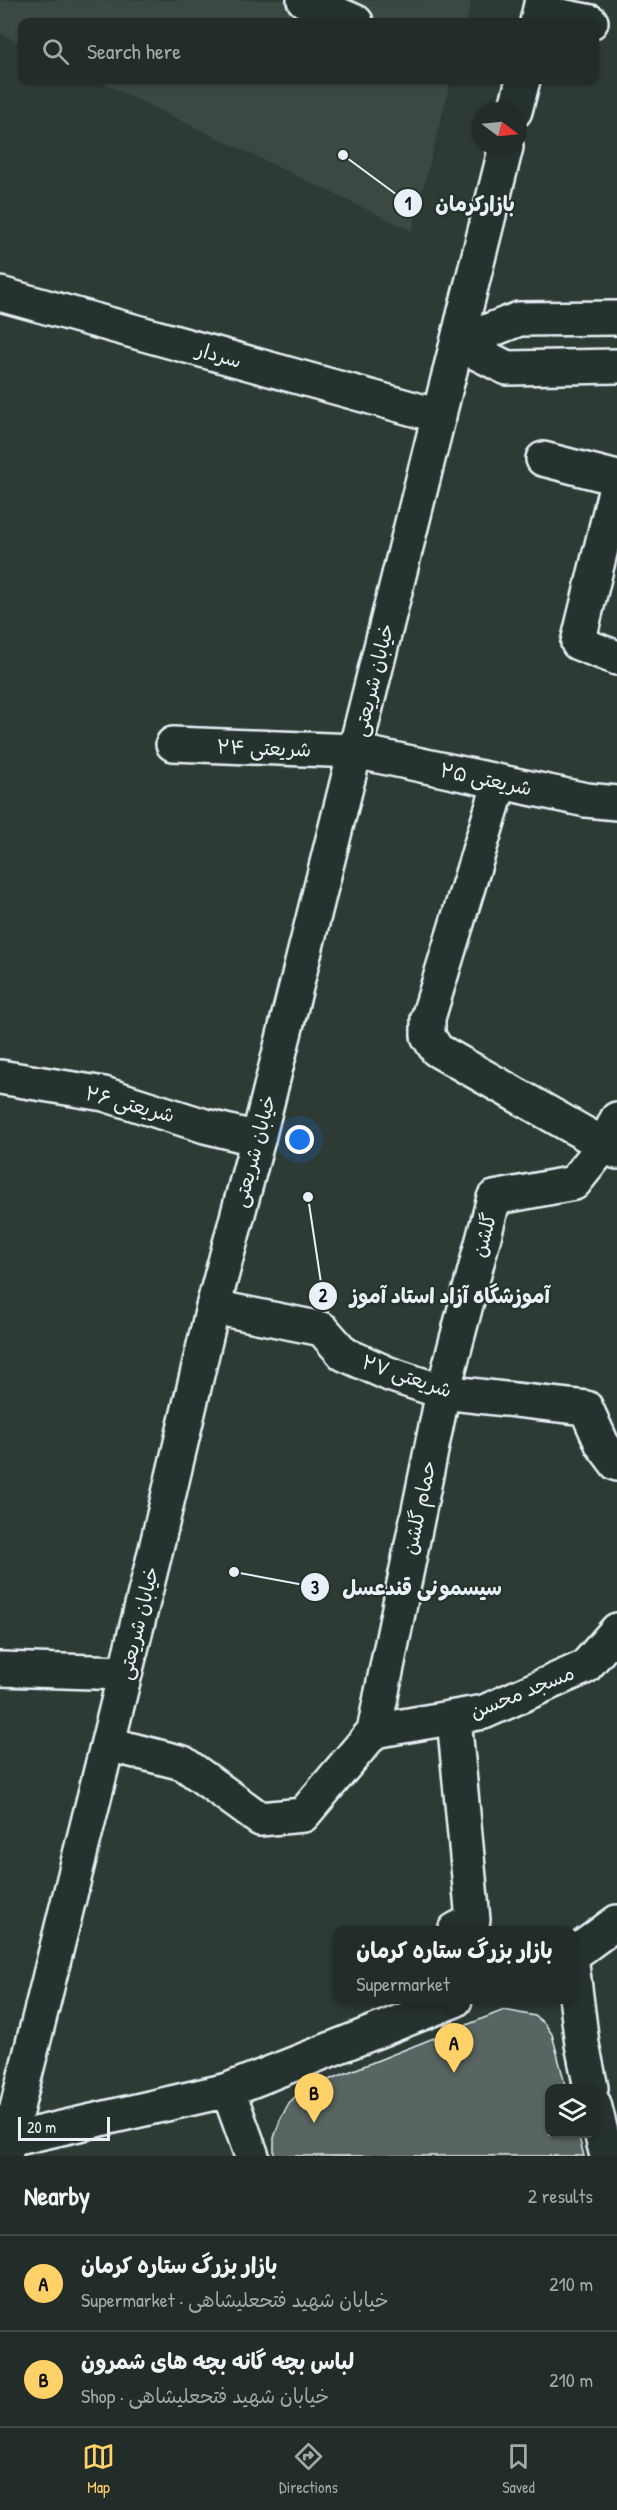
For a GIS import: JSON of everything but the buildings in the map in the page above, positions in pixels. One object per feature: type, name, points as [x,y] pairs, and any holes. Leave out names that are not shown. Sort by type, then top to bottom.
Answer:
[{"type":"street","points":[[304,0],[347,18]]},
{"type":"street","points":[[540,11],[571,18]]},
{"type":"street","points":[[599,24],[617,28]]},
{"type":"street","points":[[517,102],[522,84]]},
{"type":"street","name":"خیابان شریعتی","points":[[5,2146],[108,1744],[213,1307],[258,1139],[504,156]]},
{"type":"street","name":"سردار","points":[[0,294],[439,417]]},
{"type":"street","points":[[457,343],[519,319],[617,318]]},
{"type":"street","points":[[457,343],[507,368],[617,366]]},
{"type":"street","points":[[543,459],[617,480],[578,643],[617,658]]},
{"type":"street","name":"شریعتی ۲۴","points":[[173,744],[355,751]]},
{"type":"street","name":"شریعتی ۲۵","points":[[355,751],[586,800],[617,803]]},
{"type":"street","points":[[500,782],[428,1018],[428,1036],[437,1050],[613,1138]]},
{"type":"street","name":"شریعتی ۲۶","points":[[0,1077],[104,1094],[205,1126],[258,1139]]},
{"type":"street","name":"گلشن","points":[[443,1392],[494,1198],[574,1183],[613,1138]]},
{"type":"street","name":"شریعتی ۲۷","points":[[213,1307],[322,1329],[344,1354],[388,1374],[443,1392],[586,1408],[602,1444],[617,1464]]},
{"type":"street","name":"حمام گلشن","points":[[374,1731],[443,1392]]},
{"type":"street","name":"مسجد محسن","points":[[374,1731],[484,1712],[585,1667],[617,1630]]},
{"type":"street","points":[[0,1668],[125,1673]]},
{"type":"street","points":[[454,1718],[473,1920],[462,1926]]},
{"type":"street","points":[[108,1744],[183,1763],[260,1819],[303,1815],[374,1731]]},
{"type":"street","points":[[576,1952],[617,1922]]},
{"type":"street","points":[[576,1996],[590,2084]]},
{"type":"street","points":[[5,2146],[228,2090],[437,2004]]},
{"type":"street","points":[[228,2090],[252,2156]]},
{"type":"street","points":[[599,2118],[609,2146]]},
{"type":"shaded area","points":[[0,0],[472,0],[467,18],[18,18],[18,42],[0,33]]},
{"type":"shaded area","points":[[104,84],[450,84],[412,231]]},
{"type":"place","name":"بازارکرمان","points":[[343,155]]},
{"type":"place","name":"آموزشگاه آزاد استاد آموز","points":[[308,1197]]},
{"type":"place","name":"سیسمونی قندعسل","points":[[234,1572]]},
{"type":"place","name":"بازار بزرگ ستاره کرمان","points":[[454,2073]]},
{"type":"place","name":"لباس بچه گانه بچه های شمرون","points":[[314,2123]]}]
